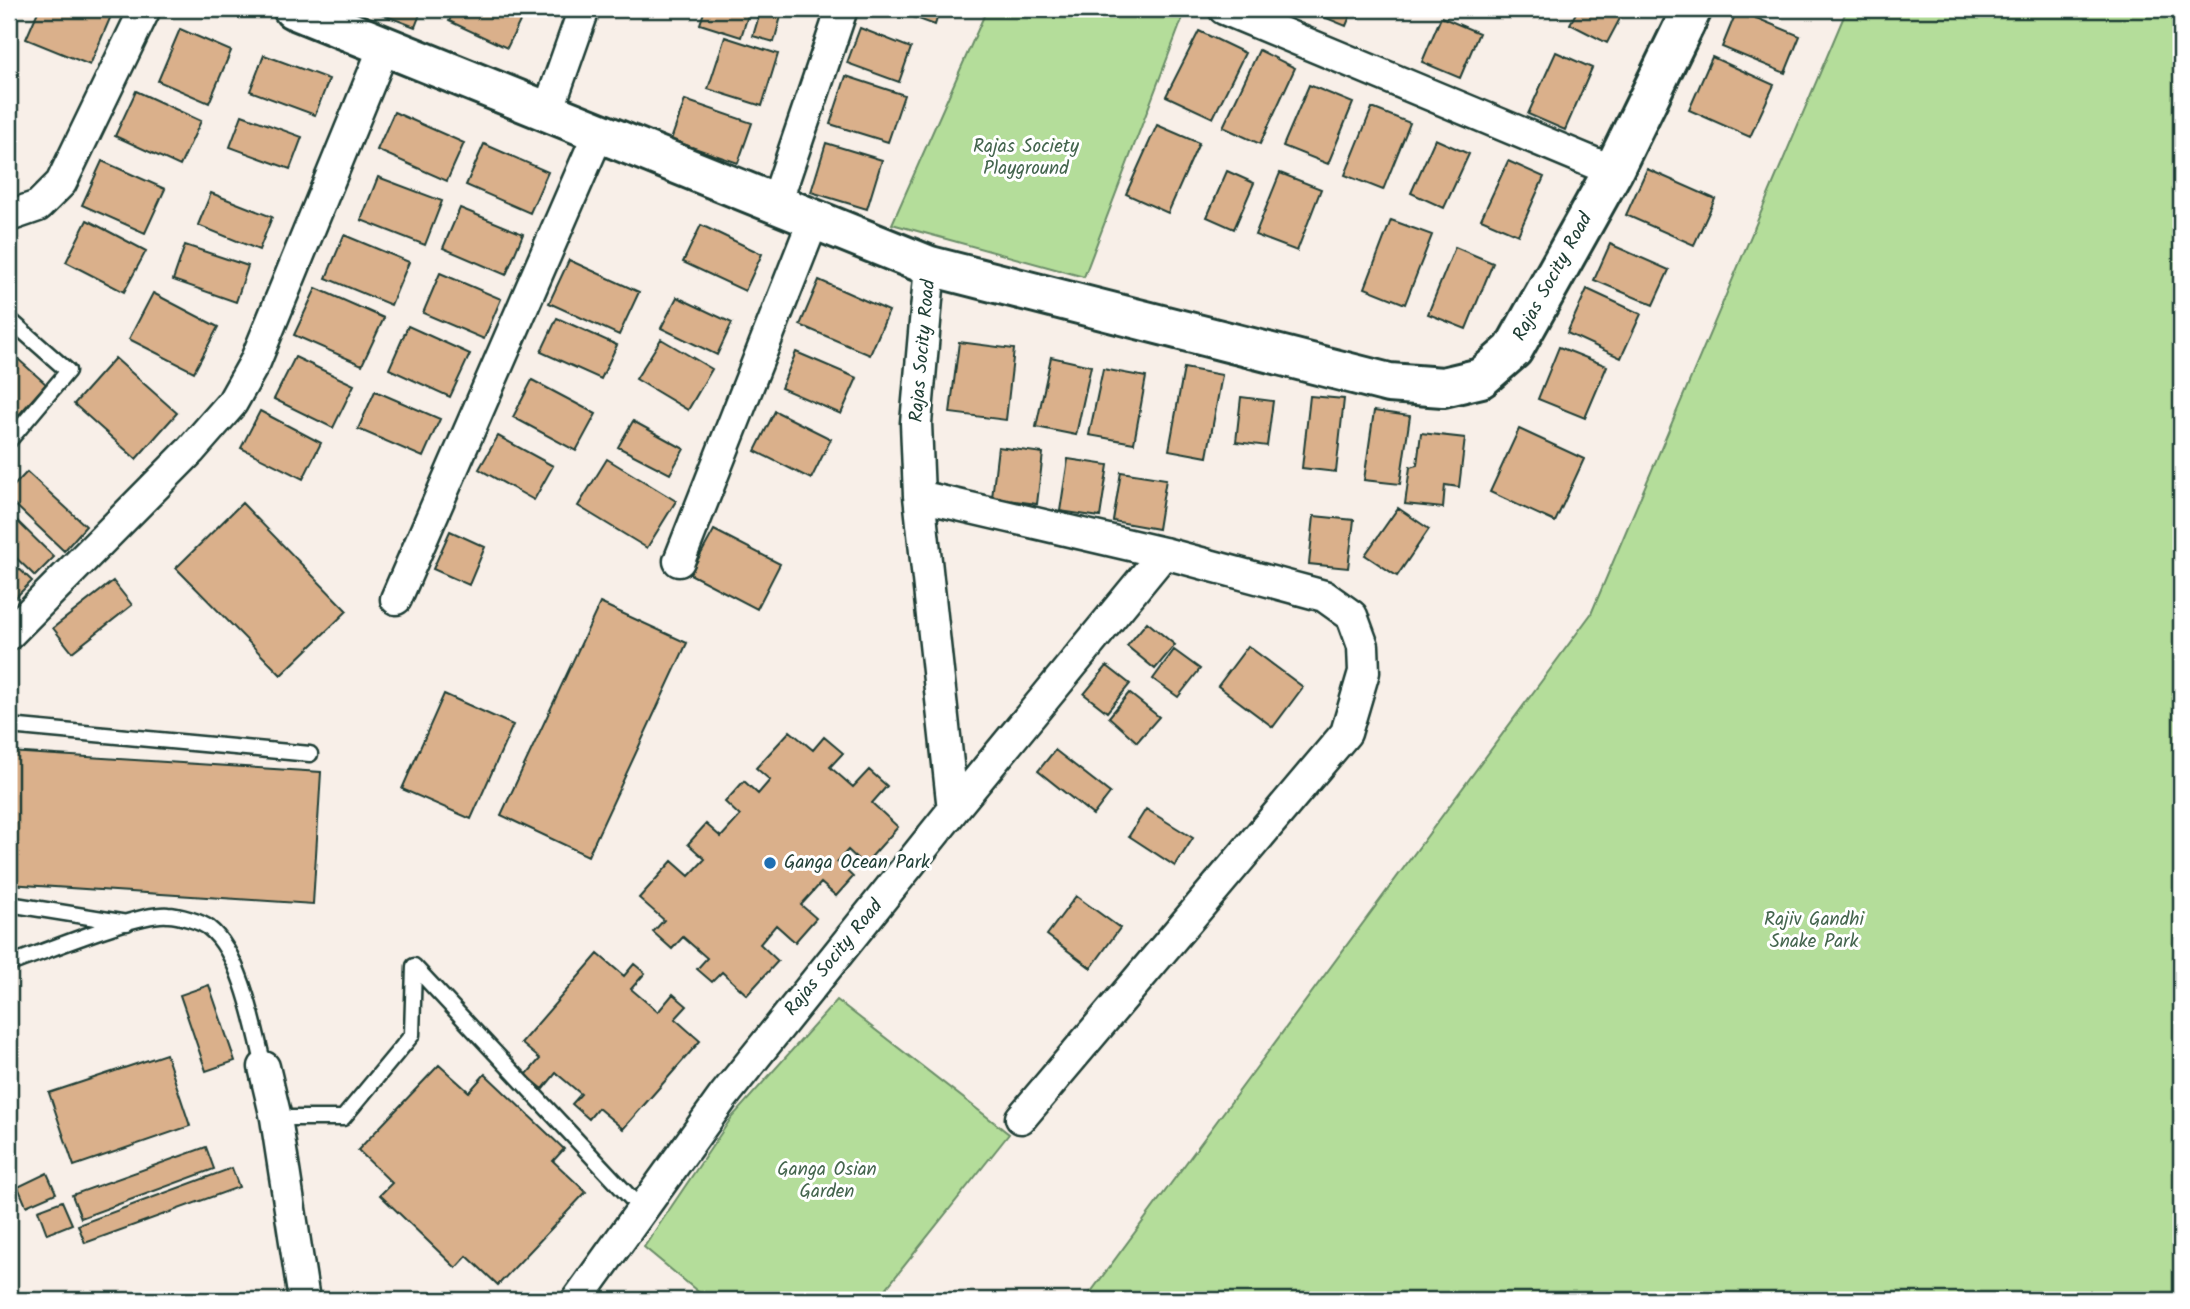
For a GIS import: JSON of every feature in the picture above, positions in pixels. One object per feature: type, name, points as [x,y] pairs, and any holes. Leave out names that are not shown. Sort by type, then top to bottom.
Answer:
[{"type":"street","points":[[9,216],[38,206],[61,183],[145,9]]},
{"type":"street","points":[[548,111],[584,9]]},
{"type":"street","points":[[776,203],[842,9]]},
{"type":"street","points":[[1224,9],[1613,171]]},
{"type":"street","name":"Rajas Socity Road","points":[[577,1300],[723,1097],[953,810],[919,496],[916,423],[930,266],[1389,383],[1443,387],[1481,378],[1513,350],[1613,171],[1692,9]]},
{"type":"street","points":[[312,12],[385,45],[930,266]]},
{"type":"street","points":[[9,634],[190,451],[232,403],[255,362],[385,45]]},
{"type":"street","points":[[396,599],[599,132]]},
{"type":"street","points":[[679,561],[814,219]]},
{"type":"street","points":[[919,496],[1164,553],[1324,596],[1352,617],[1363,646],[1364,672],[1346,733],[1021,1118]]},
{"type":"street","points":[[953,810],[1164,553]]},
{"type":"street","points":[[264,1067],[276,1118],[304,1300]]},
{"type":"lane","points":[[9,319],[68,371],[9,441]]},
{"type":"lane","points":[[9,726],[310,754]]},
{"type":"lane","points":[[9,904],[128,923]]},
{"type":"lane","points":[[9,964],[128,923],[168,914],[209,928],[233,961],[251,1009],[264,1067]]},
{"type":"lane","points":[[276,1118],[343,1118],[412,1035],[414,966],[642,1210]]},
{"type":"green space","name":"Rajas Society Playground","points":[[987,9],[1186,9],[1084,277],[892,224]]},
{"type":"green space","name":"Rajiv Gandhi Snake Park","points":[[1847,9],[2181,9],[2181,1300],[1085,1300],[1591,614]]},
{"type":"green space","name":"Ganga Osian Garden","points":[[837,1000],[1009,1134],[877,1300],[708,1300],[644,1247],[732,1117]]},
{"type":"building","points":[[39,9],[114,9],[90,65],[26,39]]},
{"type":"building","points":[[368,9],[422,9],[415,27]]},
{"type":"building","points":[[455,9],[526,9],[507,48],[449,21]]},
{"type":"building","points":[[705,9],[750,9],[741,37],[700,24]]},
{"type":"building","points":[[761,9],[783,9],[774,42],[753,36]]},
{"type":"building","points":[[891,9],[940,9],[935,25]]},
{"type":"building","points":[[1322,9],[1353,9],[1346,26],[1319,15]]},
{"type":"building","points":[[1578,9],[1625,9],[1607,43],[1570,24]]},
{"type":"building","points":[[1737,10],[1800,36],[1785,73],[1722,47]]},
{"type":"building","points":[[1441,17],[1479,33],[1460,78],[1422,62]]},
{"type":"building","points":[[860,28],[911,48],[899,82],[847,63]]},
{"type":"building","points":[[180,29],[231,51],[209,103],[158,81]]},
{"type":"building","points":[[1199,31],[1245,53],[1213,118],[1166,96]]},
{"type":"building","points":[[725,37],[778,54],[762,106],[708,89]]},
{"type":"building","points":[[1259,50],[1295,68],[1260,144],[1223,127]]},
{"type":"building","points":[[1556,52],[1592,68],[1565,130],[1528,114]]},
{"type":"building","points":[[264,55],[329,79],[315,115],[250,91]]},
{"type":"building","points":[[1712,57],[1774,85],[1750,137],[1689,110]]},
{"type":"building","points":[[846,76],[904,95],[888,142],[830,124]]},
{"type":"building","points":[[1309,85],[1353,103],[1328,164],[1283,146]]},
{"type":"building","points":[[136,91],[201,121],[180,166],[115,136]]},
{"type":"building","points":[[685,100],[752,123],[738,163],[671,140]]},
{"type":"building","points":[[1372,108],[1410,123],[1383,190],[1345,175]]},
{"type":"building","points":[[394,112],[464,143],[447,181],[377,150]]},
{"type":"building","points":[[242,115],[302,137],[290,169],[230,147]]},
{"type":"building","points":[[1157,125],[1199,143],[1168,213],[1126,194]]},
{"type":"building","points":[[1435,139],[1469,154],[1444,208],[1411,193]]},
{"type":"building","points":[[826,143],[882,160],[867,209],[811,192]]},
{"type":"building","points":[[484,144],[548,172],[530,213],[466,185]]},
{"type":"building","points":[[102,161],[165,189],[145,233],[82,205]]},
{"type":"building","points":[[1508,161],[1544,177],[1518,235],[1481,219]]},
{"type":"building","points":[[1647,169],[1715,199],[1694,245],[1626,215]]},
{"type":"building","points":[[1227,171],[1254,183],[1234,229],[1207,217]]},
{"type":"building","points":[[1280,173],[1321,189],[1297,251],[1255,235]]},
{"type":"building","points":[[378,177],[442,201],[425,245],[361,220]]},
{"type":"building","points":[[211,193],[272,217],[259,250],[198,225]]},
{"type":"building","points":[[460,208],[523,234],[506,275],[443,248]]},
{"type":"building","points":[[87,220],[146,251],[124,292],[66,262]]},
{"type":"building","points":[[1391,220],[1432,235],[1405,304],[1365,288]]},
{"type":"building","points":[[701,225],[762,254],[745,291],[683,262]]},
{"type":"building","points":[[344,235],[409,262],[391,305],[326,278]]},
{"type":"building","points":[[1610,244],[1669,270],[1653,305],[1594,280]]},
{"type":"building","points":[[185,245],[248,266],[236,302],[173,280]]},
{"type":"building","points":[[1455,247],[1493,263],[1466,329],[1428,314]]},
{"type":"building","points":[[569,260],[639,292],[619,335],[549,303]]},
{"type":"building","points":[[440,273],[501,299],[484,339],[423,313]]},
{"type":"building","points":[[819,280],[889,311],[870,355],[800,325]]},
{"type":"building","points":[[316,288],[384,318],[362,365],[294,335]]},
{"type":"building","points":[[1587,289],[1641,314],[1621,358],[1567,333]]},
{"type":"building","points":[[153,293],[218,327],[194,372],[129,339]]},
{"type":"building","points":[[677,297],[732,323],[717,355],[661,328]]},
{"type":"building","points":[[557,318],[617,345],[601,379],[541,352]]},
{"type":"building","points":[[408,326],[470,354],[450,397],[389,369]]},
{"type":"building","points":[[661,339],[712,369],[688,410],[636,379]]},
{"type":"building","points":[[959,342],[1014,349],[1006,420],[950,413]]},
{"type":"building","points":[[1559,347],[1607,366],[1585,418],[1538,399]]},
{"type":"building","points":[[9,351],[46,384],[9,426]]},
{"type":"building","points":[[796,352],[857,378],[841,414],[781,388]]},
{"type":"building","points":[[295,357],[354,385],[333,428],[274,399]]},
{"type":"building","points":[[1051,357],[1091,366],[1076,435],[1036,427]]},
{"type":"building","points":[[115,358],[177,413],[136,459],[74,404]]},
{"type":"building","points":[[1184,368],[1222,375],[1207,457],[1169,450]]},
{"type":"building","points":[[1103,369],[1146,377],[1134,443],[1089,435]]},
{"type":"building","points":[[532,380],[596,414],[576,451],[513,417]]},
{"type":"building","points":[[375,391],[440,419],[423,457],[358,429]]},
{"type":"building","points":[[1310,396],[1344,399],[1336,472],[1302,468]]},
{"type":"building","points":[[1241,397],[1273,401],[1267,446],[1236,442]]},
{"type":"building","points":[[260,411],[321,443],[303,479],[241,448]]},
{"type":"building","points":[[775,411],[831,439],[811,479],[755,451]]},
{"type":"building","points":[[1374,411],[1410,416],[1400,484],[1364,480]]},
{"type":"building","points":[[633,421],[684,449],[670,474],[618,447]]},
{"type":"building","points":[[1519,429],[1584,459],[1555,522],[1490,492]]},
{"type":"building","points":[[1421,433],[1465,438],[1459,487],[1445,485],[1443,508],[1405,504],[1410,467],[1417,465]]},
{"type":"building","points":[[498,436],[553,466],[534,500],[479,469]]},
{"type":"building","points":[[998,447],[1043,453],[1037,504],[992,498]]},
{"type":"building","points":[[607,459],[676,501],[647,548],[578,506]]},
{"type":"building","points":[[1068,459],[1108,465],[1100,517],[1060,511]]},
{"type":"building","points":[[27,472],[86,526],[64,551],[9,499],[9,491]]},
{"type":"building","points":[[1121,472],[1166,479],[1158,529],[1113,521]]},
{"type":"building","points":[[242,503],[347,611],[281,675],[176,568]]},
{"type":"building","points":[[1398,508],[1429,529],[1397,576],[1365,555]]},
{"type":"building","points":[[9,513],[54,557],[35,576],[9,551]]},
{"type":"building","points":[[1314,516],[1354,520],[1348,568],[1309,564]]},
{"type":"building","points":[[714,530],[780,564],[757,609],[690,574]]},
{"type":"building","points":[[450,531],[485,547],[469,585],[433,569]]},
{"type":"building","points":[[9,559],[32,581],[14,599],[9,594]]},
{"type":"building","points":[[113,581],[132,605],[72,652],[53,628]]},
{"type":"building","points":[[600,603],[687,643],[588,856],[501,815]]},
{"type":"building","points":[[1147,622],[1175,645],[1155,669],[1127,646]]},
{"type":"building","points":[[1248,646],[1303,687],[1273,727],[1218,686]]},
{"type":"building","points":[[1174,650],[1200,669],[1178,697],[1153,679]]},
{"type":"building","points":[[1107,666],[1130,684],[1107,712],[1084,694]]},
{"type":"building","points":[[1129,693],[1159,717],[1137,742],[1109,717]]},
{"type":"building","points":[[444,694],[513,725],[471,819],[402,789]]},
{"type":"building","name":"Ganga Ocean Park","points":[[790,731],[813,750],[824,737],[843,753],[830,767],[853,787],[869,770],[887,786],[872,803],[898,827],[864,865],[848,850],[837,862],[853,877],[836,896],[821,883],[801,905],[816,918],[795,942],[776,925],[760,944],[778,961],[747,995],[722,972],[712,982],[697,969],[707,958],[683,937],[672,949],[653,932],[664,920],[639,898],[672,861],[689,876],[705,859],[688,844],[706,824],[721,837],[740,816],[725,802],[744,781],[758,794],[770,780],[756,768]]},
{"type":"building","points":[[1055,750],[1110,793],[1093,815],[1038,771]]},
{"type":"building","points":[[9,752],[321,772],[313,904],[9,884]]},
{"type":"building","points":[[1146,809],[1193,838],[1175,866],[1129,836]]},
{"type":"building","points":[[1076,896],[1120,928],[1091,968],[1047,935]]},
{"type":"building","points":[[598,954],[624,976],[634,964],[645,973],[631,989],[658,1012],[673,994],[687,1006],[675,1019],[700,1041],[623,1129],[598,1108],[589,1119],[572,1104],[581,1094],[556,1073],[543,1089],[526,1075],[540,1059],[521,1043]]},
{"type":"building","points":[[209,985],[235,1061],[206,1071],[180,995]]},
{"type":"building","points":[[166,1054],[190,1126],[74,1166],[49,1093]]},
{"type":"building","points":[[439,1065],[469,1092],[485,1074],[564,1149],[553,1161],[586,1192],[498,1285],[467,1256],[456,1268],[380,1195],[392,1183],[358,1150]]},
{"type":"building","points":[[206,1147],[214,1169],[81,1218],[72,1195]]},
{"type":"building","points":[[232,1168],[239,1187],[85,1243],[78,1225]]},
{"type":"building","points":[[47,1173],[56,1193],[26,1206],[18,1187]]},
{"type":"building","points":[[62,1201],[72,1224],[47,1234],[38,1210]]},
{"type":"place","name":"Ganga Ocean Park","points":[[770,863]]}]
